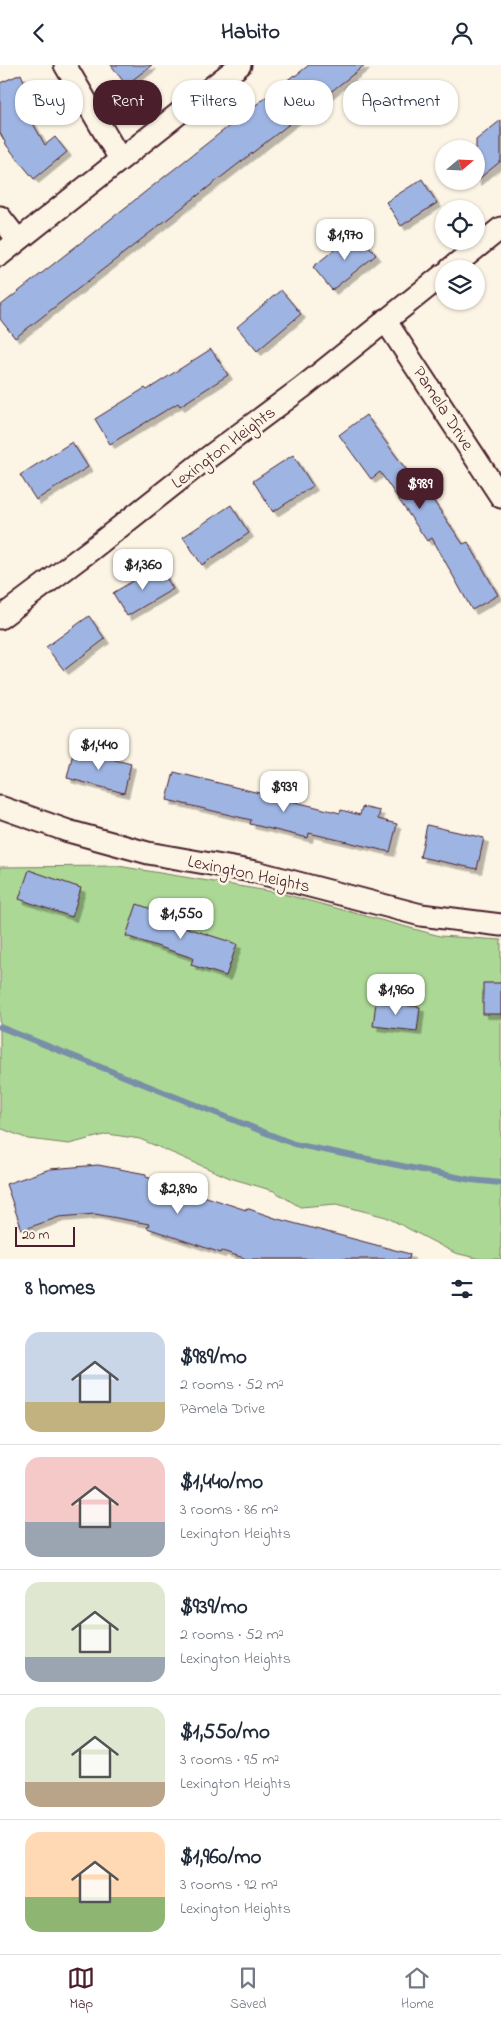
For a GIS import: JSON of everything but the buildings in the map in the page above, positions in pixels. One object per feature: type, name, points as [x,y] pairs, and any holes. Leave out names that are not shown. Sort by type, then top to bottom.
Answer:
[{"type":"street","points":[[65,65],[120,159]]},
{"type":"street","points":[[0,255],[240,65]]},
{"type":"street","points":[[0,217],[18,240]]},
{"type":"street","points":[[461,260],[501,228]]},
{"type":"street","name":"Lexington Heights","points":[[0,618],[92,549],[202,462],[304,387],[435,281]]},
{"type":"street","name":"Pamela Drive","points":[[385,320],[501,497]]},
{"type":"street","name":"Lexington Heights","points":[[0,807],[68,831],[148,853],[256,871],[421,915],[501,925]]},
{"type":"green space","points":[[118,866],[280,893],[440,936],[501,940],[501,1259],[480,1259],[455,1253],[386,1217],[336,1204],[300,1207],[274,1191],[230,1178],[140,1139],[108,1134],[69,1144],[28,1139],[0,1128],[0,867]]},
{"type":"waterway","points":[[0,1027],[294,1144],[471,1180],[501,1183]]}]
